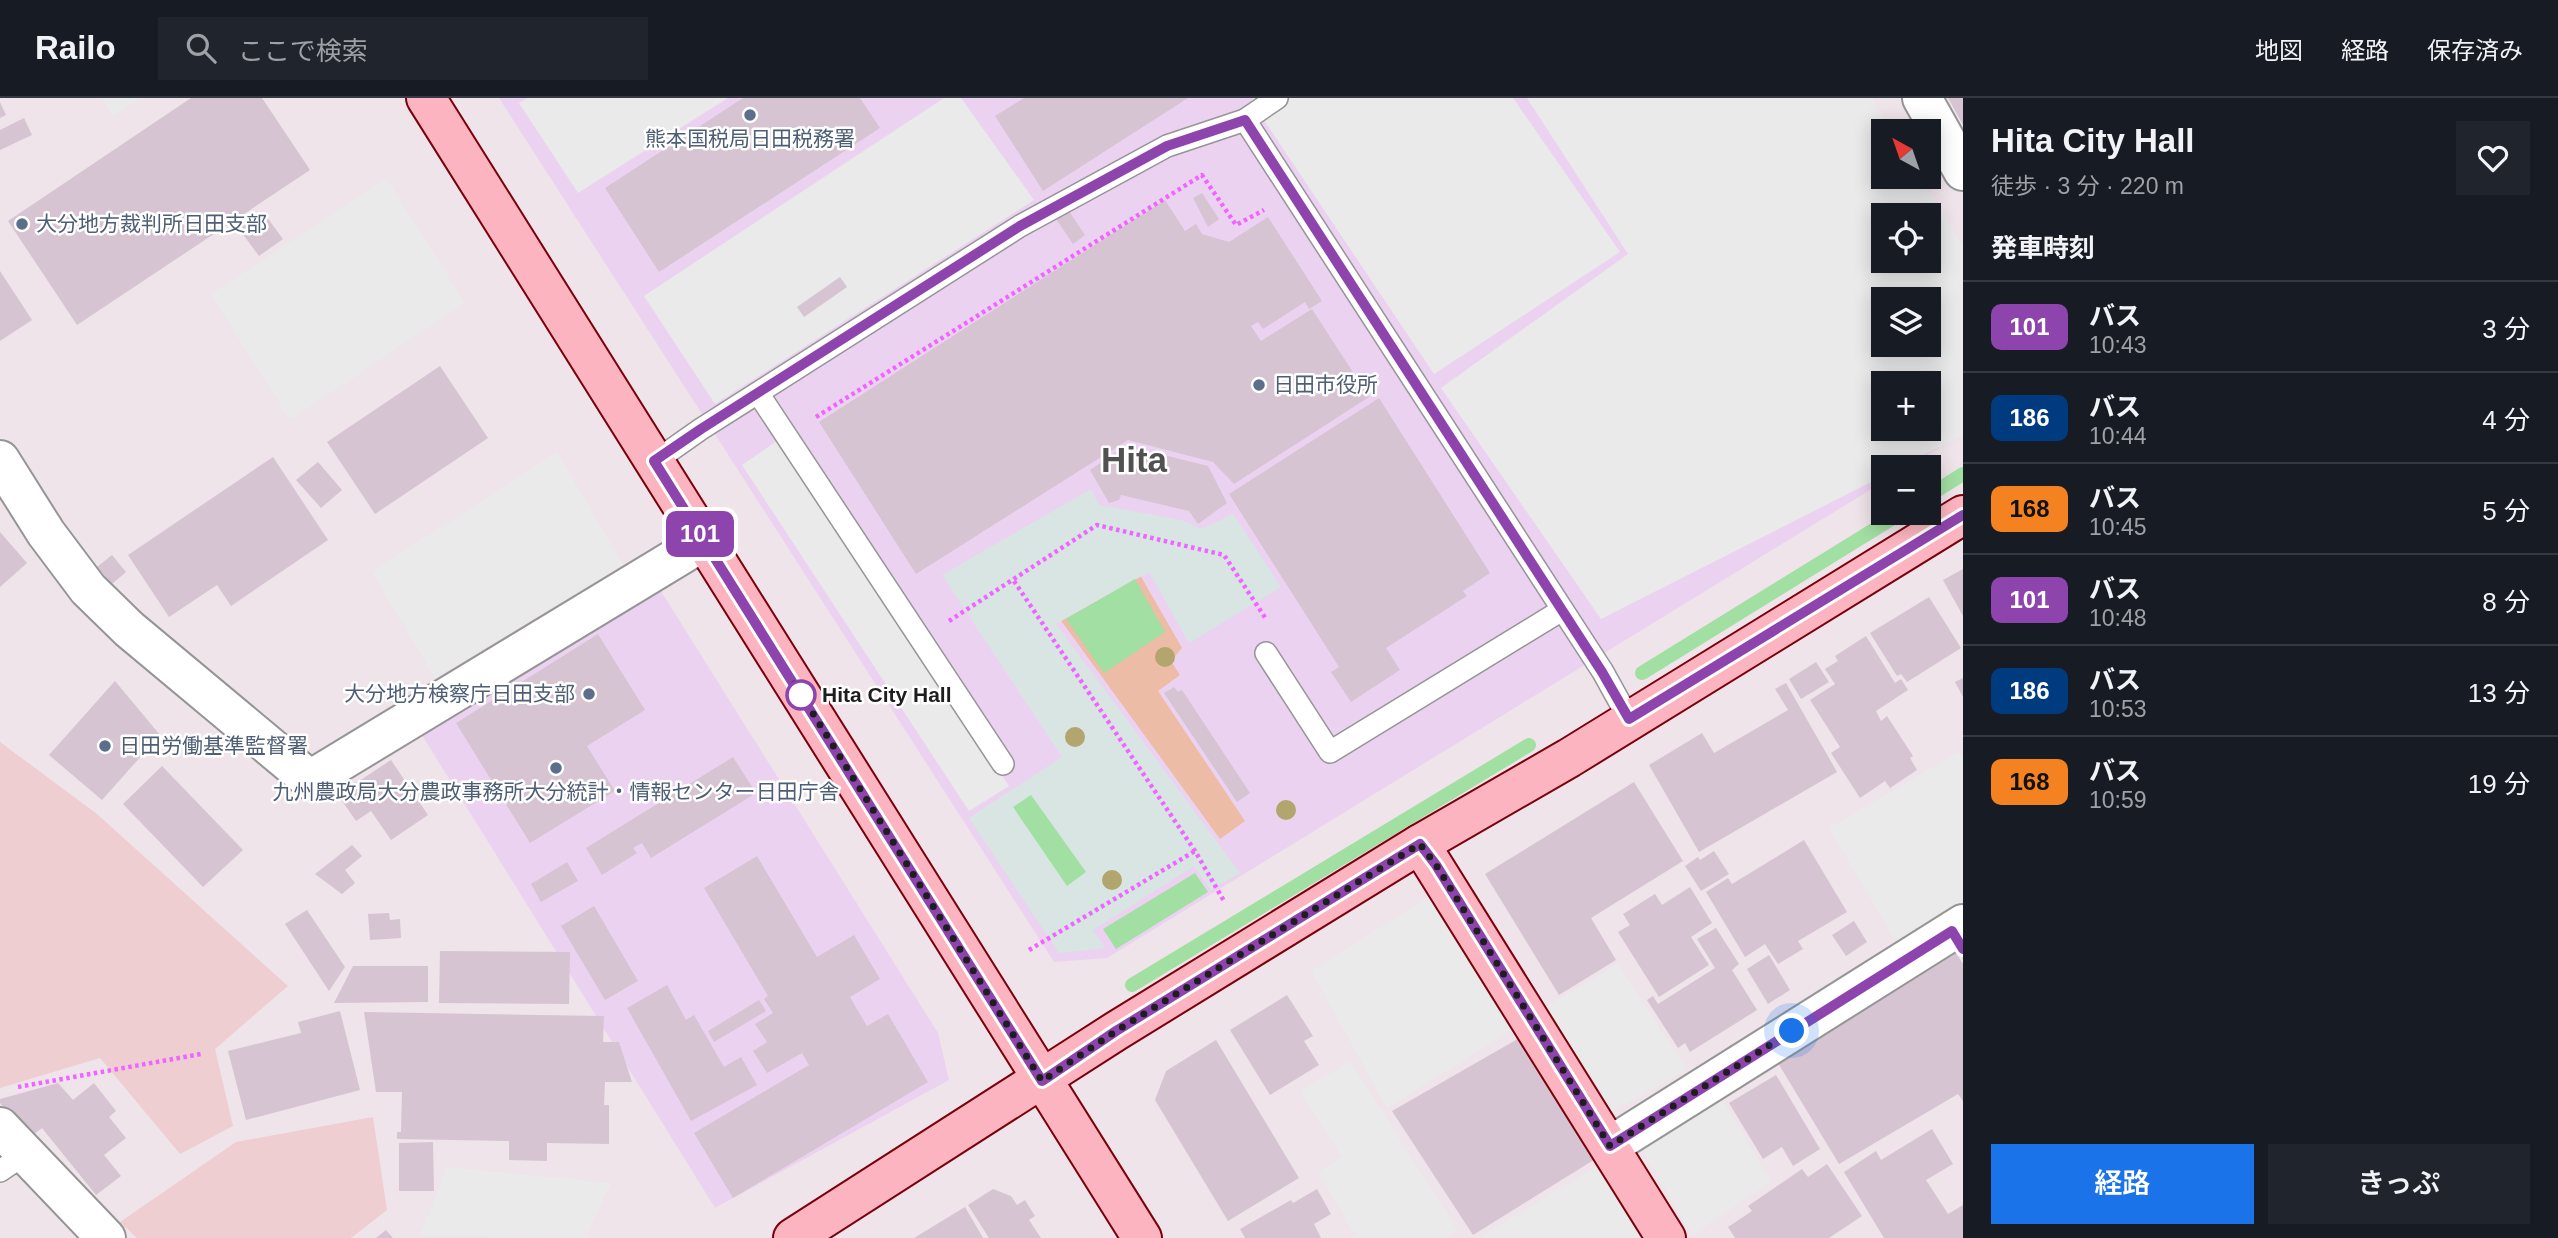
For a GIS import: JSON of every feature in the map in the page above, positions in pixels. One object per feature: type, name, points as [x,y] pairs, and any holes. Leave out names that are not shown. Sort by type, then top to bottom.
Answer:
[{"type":"street","points":[[426,98],[1142,1238]]},
{"type":"street","points":[[1922,98],[1963,171]]},
{"type":"street","points":[[0,460],[46,533],[88,589],[129,629],[310,780],[704,541]]},
{"type":"street","points":[[793,1238],[1128,1024],[1420,844],[1569,758],[1963,515]]},
{"type":"street","points":[[1420,844],[1436,865],[1666,1238]]},
{"type":"street","points":[[1610,1146],[1959,935]]},
{"type":"street","points":[[8,1150],[106,1238]]},
{"type":"lane","points":[[654,461],[1032,219],[1167,146],[1245,120],[1277,98]]},
{"type":"lane","points":[[1245,120],[1562,610],[1629,719]]},
{"type":"lane","points":[[758,393],[1003,764]]},
{"type":"lane","points":[[1266,653],[1330,752],[1562,610]]},
{"type":"path","points":[[779,379],[807,423],[1202,175],[1236,225]]},
{"type":"path","points":[[938,627],[1014,581],[1097,525],[1224,555],[1269,623]]},
{"type":"path","points":[[1014,581],[1195,851],[1224,901]]},
{"type":"path","points":[[1029,950],[1195,851]]},
{"type":"path","points":[[13,1088],[201,1054]]},
{"type":"shaded area","points":[[102,98],[141,98],[113,116]]},
{"type":"shaded area","points":[[499,98],[1866,98],[1877,119],[1871,119],[1871,189],[1918,189],[1926,203],[1871,203],[1871,273],[1941,273],[1941,228],[1963,266],[1963,433],[1927,455],[1871,455],[1871,489],[1107,958],[1054,962]]},
{"type":"shaded area","points":[[527,98],[728,98],[578,193],[519,103]]},
{"type":"shaded area","points":[[944,98],[961,98],[1034,200],[715,404],[644,296]]},
{"type":"shaded area","points":[[1254,98],[1513,98],[1620,252],[1434,374],[1251,101]]},
{"type":"shaded area","points":[[1527,98],[1871,98],[1884,119],[1871,119],[1871,189],[1927,189],[1936,203],[1871,203],[1871,273],[1941,273],[1941,211],[1963,246],[1963,435],[1924,455],[1871,455],[1871,482],[1601,619],[1441,388],[1628,254]]},
{"type":"shaded area","points":[[386,178],[465,303],[290,420],[211,294]]},
{"type":"shaded area","points":[[780,439],[1009,786],[969,811],[742,465]]},
{"type":"shaded area","points":[[557,452],[623,565],[435,678],[372,572]]},
{"type":"shaded area","points":[[1091,489],[1099,505],[1181,520],[1202,529],[1233,514],[1281,587],[1189,643],[1149,572],[1056,624],[1240,873],[1211,890],[1194,866],[1093,930],[1105,948],[1059,953],[969,818],[1062,757],[942,575]]},
{"type":"shaded area","points":[[1132,561],[1182,648],[1171,661],[1180,675],[1158,691],[1245,821],[1220,839],[1054,611]]},
{"type":"shaded area","points":[[1135,579],[1165,632],[1104,673],[1066,619]]},
{"type":"shaded area","points":[[659,588],[938,1033],[949,1080],[715,1208],[420,732]]},
{"type":"shaded area","points":[[0,742],[97,814],[288,986],[215,1049],[233,1126],[180,1154],[100,1058],[0,1088]]},
{"type":"shaded area","points":[[1959,752],[1963,759],[1963,905],[1898,945],[1829,828]]},
{"type":"shaded area","points":[[1031,795],[1086,872],[1067,886],[1013,807]]},
{"type":"shaded area","points":[[1195,873],[1208,892],[1116,949],[1103,929]]},
{"type":"shaded area","points":[[1438,891],[1523,1023],[1387,1108],[1311,971]]},
{"type":"shaded area","points":[[1618,964],[1687,1070],[1612,1111],[1545,1007]]},
{"type":"shaded area","points":[[1350,1061],[1458,1231],[1446,1238],[1357,1238],[1318,1172],[1342,1157],[1300,1092]]},
{"type":"shaded area","points":[[1718,1091],[1771,1182],[1692,1235],[1638,1143]]},
{"type":"shaded area","points":[[373,1117],[387,1210],[351,1238],[137,1238],[120,1222],[236,1142]]},
{"type":"shaded area","points":[[1610,1159],[1644,1238],[1479,1238]]},
{"type":"shaded area","points":[[447,1167],[611,1183],[585,1238],[420,1236]]},
{"type":"building","points":[[191,98],[262,98],[310,170],[77,325],[8,221]]},
{"type":"building","points":[[743,98],[860,98],[880,128],[659,272],[605,188]]},
{"type":"building","points":[[1024,98],[1188,98],[1043,191],[995,116]]},
{"type":"building","points":[[1948,98],[1963,98],[1963,125]]},
{"type":"building","points":[[0,102],[6,115],[0,118]]},
{"type":"building","points":[[24,118],[32,135],[0,150],[0,130]]},
{"type":"building","points":[[1056,192],[1085,235],[1073,244],[1046,204]]},
{"type":"building","points":[[1202,193],[1219,219],[1208,227],[1193,198]]},
{"type":"building","points":[[1165,200],[1185,231],[1196,224],[1202,234],[1229,242],[1268,217],[1322,301],[1309,309],[1305,302],[1263,329],[1258,322],[1251,326],[1261,341],[1312,309],[1369,397],[1234,484],[1213,462],[1128,440],[916,574],[819,422]]},
{"type":"building","points":[[263,212],[283,239],[259,256],[239,229]]},
{"type":"building","points":[[0,271],[32,320],[0,341]]},
{"type":"building","points":[[840,277],[847,287],[804,317],[797,307]]},
{"type":"building","points":[[440,366],[488,438],[375,514],[327,442]]},
{"type":"building","points":[[1379,398],[1490,573],[1463,591],[1467,596],[1386,648],[1400,670],[1351,702],[1331,672],[1339,667],[1229,494]]},
{"type":"building","points":[[1148,451],[1208,466],[1227,503],[1198,524],[1189,511],[1121,495],[1119,500],[1109,503],[1090,470],[1116,452],[1146,459]]},
{"type":"building","points":[[273,457],[328,540],[231,606],[217,585],[169,617],[128,555]]},
{"type":"building","points":[[318,462],[342,490],[321,508],[296,480]]},
{"type":"building","points":[[0,532],[27,563],[0,587]]},
{"type":"building","points":[[112,555],[126,572],[112,584],[97,567]]},
{"type":"building","points":[[1963,569],[1963,616],[1943,580]]},
{"type":"building","points":[[1929,597],[1961,648],[1907,682],[1901,674],[1897,676],[1870,633]]},
{"type":"building","points":[[598,634],[645,710],[587,746],[615,791],[530,843],[456,723]]},
{"type":"building","points":[[1866,636],[1895,683],[1901,679],[1908,690],[1876,711],[1881,721],[1887,716],[1913,756],[1910,758],[1917,770],[1890,788],[1885,781],[1860,798],[1831,753],[1840,747],[1810,700],[1835,684],[1825,669],[1838,661],[1835,656]]},
{"type":"building","points":[[1816,662],[1829,682],[1801,699],[1789,679]]},
{"type":"building","points":[[1963,678],[1963,697],[1955,682]]},
{"type":"building","points":[[115,681],[160,735],[102,800],[49,755]]},
{"type":"building","points":[[1786,683],[1837,772],[1699,852],[1649,765],[1702,733],[1714,753],[1788,710],[1775,689]]},
{"type":"building","points":[[1174,687],[1178,692],[1182,690],[1250,793],[1237,802],[1164,693]]},
{"type":"building","points":[[733,757],[756,793],[651,858],[642,843],[633,848],[637,853],[602,875],[586,848]]},
{"type":"building","points":[[391,760],[428,815],[391,840],[371,811],[356,821],[338,795]]},
{"type":"building","points":[[162,766],[243,850],[203,887],[123,804]]},
{"type":"building","points":[[1634,782],[1683,861],[1591,918],[1616,960],[1559,995],[1485,874]]},
{"type":"building","points":[[1804,840],[1847,912],[1798,941],[1803,949],[1778,964],[1765,944],[1745,957],[1706,892],[1728,878],[1732,884]]},
{"type":"building","points":[[352,845],[362,856],[345,870],[355,883],[342,894],[315,874]]},
{"type":"building","points":[[1714,851],[1729,874],[1701,891],[1685,866]]},
{"type":"building","points":[[757,856],[817,957],[854,935],[880,979],[850,997],[867,1026],[888,1014],[928,1082],[733,1198],[694,1133],[809,1065],[802,1053],[767,1073],[753,1051],[767,1042],[755,1024],[773,1013],[764,999],[768,996],[704,888]]},
{"type":"building","points":[[567,862],[578,881],[541,902],[531,884]]},
{"type":"building","points":[[1690,887],[1712,923],[1691,937],[1709,965],[1659,997],[1618,932],[1630,925],[1623,914],[1655,894],[1662,905]]},
{"type":"building","points":[[594,906],[638,981],[605,1000],[561,926]]},
{"type":"building","points":[[307,910],[345,967],[329,991],[285,924]]},
{"type":"building","points":[[389,913],[390,920],[400,919],[401,938],[370,940],[368,914]]},
{"type":"building","points":[[1854,921],[1867,942],[1846,956],[1832,935]]},
{"type":"building","points":[[1716,928],[1739,964],[1732,970],[1757,1010],[1690,1052],[1685,1043],[1678,1048],[1647,1000],[1653,996],[1658,1004],[1715,968],[1697,939]]},
{"type":"building","points":[[1950,943],[1963,964],[1963,1101],[1958,1094],[1839,1164],[1772,1053]]},
{"type":"building","points":[[440,951],[570,952],[569,1004],[439,1003]]},
{"type":"building","points":[[1769,955],[1790,990],[1768,1004],[1747,969]]},
{"type":"building","points":[[353,966],[428,966],[428,1002],[334,1003]]},
{"type":"building","points":[[667,985],[686,1020],[694,1015],[724,1067],[741,1057],[757,1085],[691,1121],[627,1008]]},
{"type":"building","points":[[1287,995],[1313,1036],[1304,1041],[1319,1065],[1270,1095],[1230,1030]]},
{"type":"building","points":[[759,1000],[766,1011],[714,1042],[708,1031]]},
{"type":"building","points":[[340,1011],[360,1090],[246,1120],[228,1051],[301,1033],[298,1022]]},
{"type":"building","points":[[364,1012],[604,1016],[603,1042],[619,1042],[632,1082],[605,1082],[604,1105],[609,1105],[609,1144],[547,1143],[547,1161],[509,1160],[509,1141],[397,1139],[397,1132],[401,1132],[402,1092],[376,1092]]},
{"type":"building","points":[[1530,1032],[1605,1153],[1473,1235],[1392,1111]]},
{"type":"building","points":[[1216,1040],[1299,1178],[1228,1221],[1155,1100],[1166,1071]]},
{"type":"building","points":[[1776,1075],[1820,1149],[1793,1166],[1782,1147],[1763,1159],[1729,1103]]},
{"type":"building","points":[[58,1083],[73,1100],[94,1083],[116,1111],[109,1117],[126,1138],[104,1155],[121,1176],[96,1195],[42,1128],[28,1139],[0,1103],[0,1099]]},
{"type":"building","points":[[1932,1129],[1953,1164],[1926,1180],[1948,1214],[1963,1205],[1963,1238],[1884,1238],[1844,1172],[1876,1151],[1881,1160]]},
{"type":"building","points":[[433,1142],[434,1191],[399,1191],[399,1143]]},
{"type":"building","points":[[1827,1164],[1862,1216],[1829,1238],[1735,1238],[1728,1227],[1752,1211],[1748,1206],[1802,1169],[1808,1177]]},
{"type":"building","points":[[993,1189],[1011,1196],[1017,1205],[1025,1200],[1035,1216],[1029,1220],[1041,1238],[989,1238],[968,1205]]},
{"type":"building","points":[[1317,1189],[1331,1214],[1314,1224],[1321,1238],[1245,1238],[1240,1229],[1291,1200],[1293,1203]]},
{"type":"building","points":[[965,1207],[983,1238],[914,1238]]},
{"type":"building","points":[[386,1230],[393,1238],[376,1238]]},
{"type":"waterway","points":[[1941,488],[1963,474]]},
{"type":"waterway","points":[[1642,673],[1882,525]]},
{"type":"waterway","points":[[1132,985],[1529,745]]},
{"type":"bus line","name":"101","points":[[1963,515],[1629,719],[1602,672],[1245,120],[1167,146],[1020,226],[654,461],[1042,1081],[1116,1031],[1420,844],[1436,865],[1610,1146],[1952,931],[1963,949]]},
{"type":"place","name":"熊本国税局日田税務署","points":[[750,115]]},
{"type":"place","name":"大分地方裁判所日田支部","points":[[22,224]]},
{"type":"place","name":"日田市役所","points":[[1259,385]]},
{"type":"place","name":"大分地方検察庁日田支部","points":[[589,694]]},
{"type":"place","name":"Hita City Hall","points":[[801,695]]},
{"type":"place","name":"日田労働基準監督署","points":[[105,746]]},
{"type":"place","name":"九州農政局大分農政事務所大分統計・情報センター日田庁舎","points":[[556,768]]},
{"type":"district","name":"Hita","points":[[1134,460]]},
{"type":"route","points":[[801,695],[794,683],[1042,1081],[1116,1031],[1420,844],[1436,865],[1610,1146],[1792,1031]]}]
